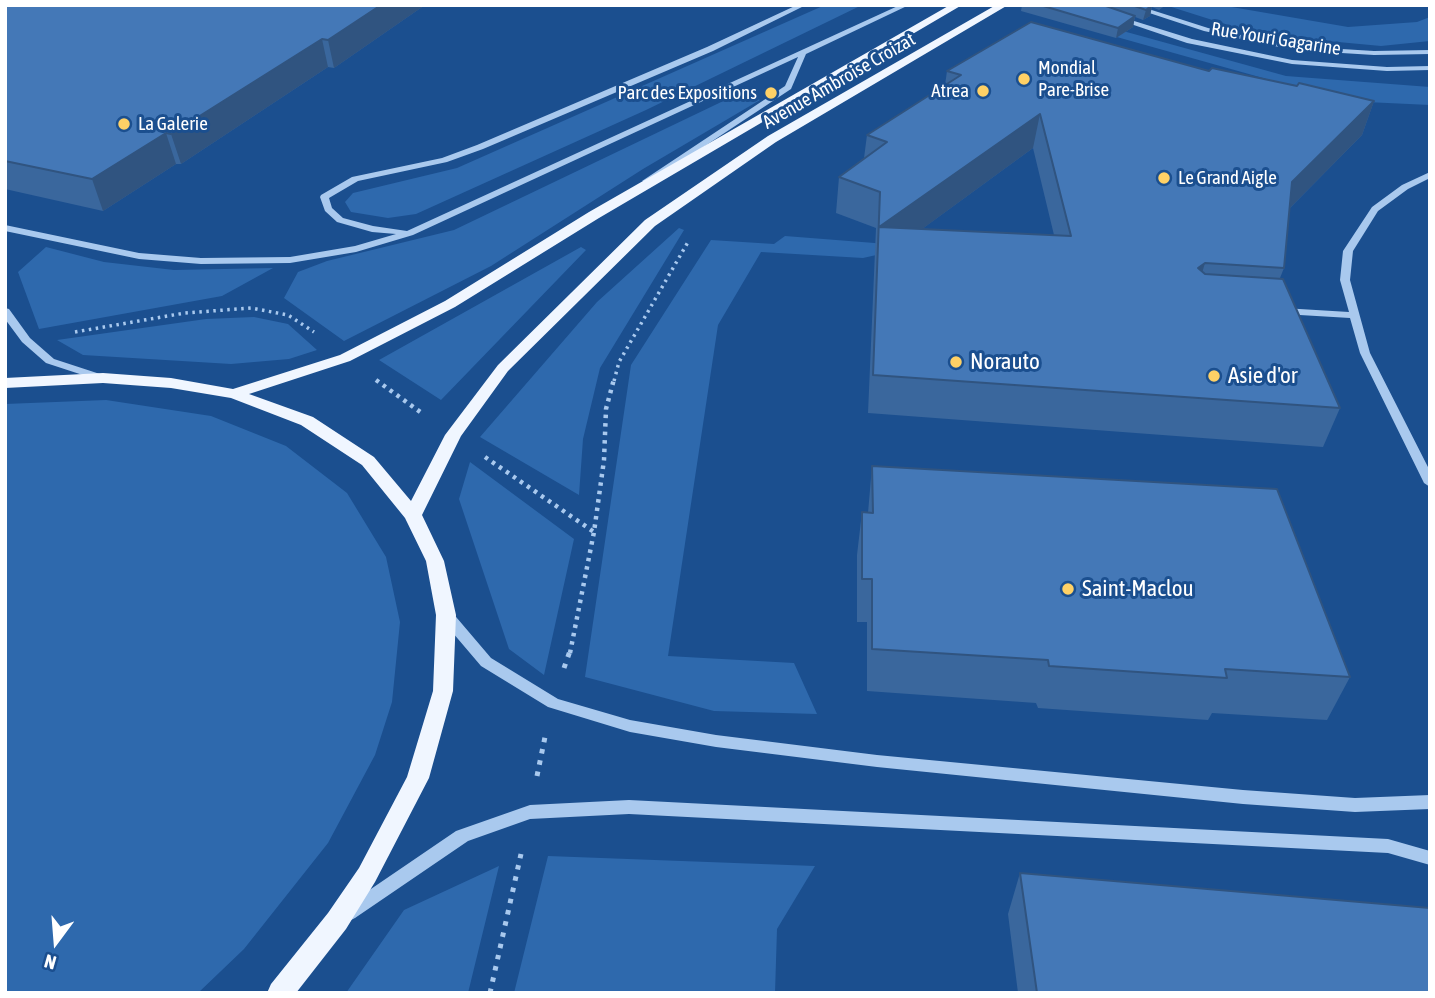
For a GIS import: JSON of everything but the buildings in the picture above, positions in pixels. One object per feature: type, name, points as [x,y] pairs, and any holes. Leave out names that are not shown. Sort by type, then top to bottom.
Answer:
[{"type":"main road","name":"Avenue Ambroise Croizat","points":[[234,394],[345,358],[450,304],[594,215],[957,5]]},
{"type":"main road","name":"Avenue Ambroise Croizat","points":[[413,515],[453,435],[503,368],[631,240],[694,190],[849,93],[1003,5]]},
{"type":"main road","points":[[5,383],[103,378],[171,383],[234,394],[307,421],[368,461],[413,515],[435,561],[446,615],[443,691],[418,778],[367,875],[337,921],[280,993]]},
{"type":"street","points":[[410,233],[372,229],[340,220],[328,209],[324,197],[355,179],[444,160],[480,147],[710,49],[803,5]]},
{"type":"street","points":[[5,228],[139,256],[201,261],[290,260],[356,249],[410,233],[803,55],[906,5]]},
{"type":"street","name":"Rue Youri Gagarine","points":[[1128,5],[1206,30],[1293,48],[1374,54],[1430,52]]},
{"type":"street","name":"Rue Youri Gagarine","points":[[1105,13],[1190,41],[1292,62],[1387,69],[1430,68]]},
{"type":"street","points":[[594,215],[788,87],[803,55]]},
{"type":"street","points":[[1430,175],[1405,187],[1375,209],[1348,250],[1345,279],[1365,353],[1430,483]]},
{"type":"street","points":[[1273,311],[1353,316]]},
{"type":"street","points":[[5,312],[26,340],[50,361],[103,378]]},
{"type":"street","points":[[446,615],[486,662],[553,703],[630,726],[716,741],[877,761],[1325,804],[1430,802]]},
{"type":"street","points":[[337,921],[462,836],[530,812],[629,807],[801,815],[1388,846],[1430,858]]},
{"type":"path","points":[[490,993],[553,703],[573,641],[602,472],[606,409],[619,362],[694,232]]},
{"type":"path","points":[[26,340],[185,313],[251,308]]},
{"type":"shaded area","points":[[825,5],[862,5],[646,110],[416,214],[388,218],[351,212],[345,202],[353,193],[457,168]]},
{"type":"shaded area","points":[[1165,5],[1220,5],[1348,27],[1417,22],[1430,17],[1430,41],[1381,46],[1306,39],[1244,30]]},
{"type":"shaded area","points":[[1065,15],[1286,76],[1430,87],[1430,105],[1345,101],[1049,18]]},
{"type":"shaded area","points":[[740,93],[760,100],[643,169],[491,266],[344,341],[284,298],[298,272],[327,261],[454,230]]},
{"type":"shaded area","points":[[679,228],[684,230],[600,368],[583,439],[579,495],[480,437],[597,302]]},
{"type":"shaded area","points":[[785,236],[900,245],[894,251],[863,258],[761,252],[718,325],[668,656],[794,663],[817,714],[714,711],[585,677],[631,365],[711,240],[774,244]]},
{"type":"shaded area","points":[[46,247],[104,262],[174,270],[273,268],[222,296],[39,329],[18,272]]},
{"type":"shaded area","points":[[581,247],[586,250],[441,400],[379,360]]},
{"type":"shaded area","points":[[254,317],[288,324],[317,350],[289,359],[231,364],[83,355],[57,340],[206,319]]},
{"type":"shaded area","points":[[106,400],[211,416],[286,446],[347,493],[386,557],[400,622],[392,702],[375,755],[328,843],[244,949],[198,993],[5,993],[5,404]]},
{"type":"shaded area","points":[[470,462],[574,539],[544,675],[509,649],[459,499]]},
{"type":"shaded area","points":[[548,856],[815,866],[777,929],[775,993],[514,993]]},
{"type":"shaded area","points":[[499,866],[468,993],[346,993],[404,910]]},
{"type":"place","name":"Mondial Pare-Brise","points":[[1024,79]]},
{"type":"place","name":"Atrea","points":[[983,91]]},
{"type":"place","name":"Parc des Expositions","points":[[771,93]]},
{"type":"place","name":"La Galerie","points":[[124,124]]},
{"type":"place","name":"Le Grand Aigle","points":[[1164,178]]},
{"type":"place","name":"Norauto","points":[[956,362]]},
{"type":"place","name":"Asie d'or","points":[[1214,376]]},
{"type":"place","name":"Saint-Maclou","points":[[1068,589]]}]
